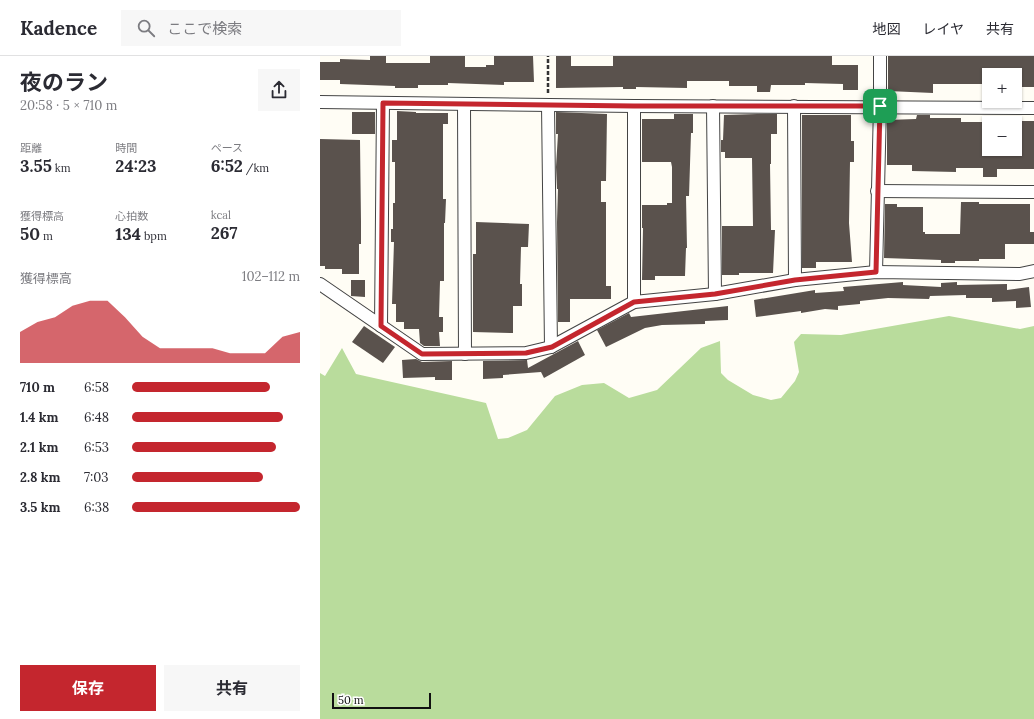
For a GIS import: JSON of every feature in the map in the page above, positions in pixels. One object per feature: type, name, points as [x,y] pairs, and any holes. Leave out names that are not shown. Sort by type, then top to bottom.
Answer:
[{"type":"street","points":[[876,272],[880,56]]},
{"type":"street","points":[[320,102],[634,106],[880,106],[1034,108]]},
{"type":"street","points":[[381,326],[383,103]]},
{"type":"street","points":[[464,104],[465,354]]},
{"type":"street","points":[[548,105],[552,347]]},
{"type":"street","points":[[634,106],[634,302]]},
{"type":"street","points":[[713,106],[715,294]]},
{"type":"street","points":[[794,106],[795,280]]},
{"type":"street","points":[[877,191],[1034,192]]},
{"type":"street","points":[[320,284],[422,354],[526,353],[552,347],[634,302],[715,294],[795,280],[876,272],[1020,274],[1034,271]]},
{"type":"path","points":[[548,56],[548,105]]},
{"type":"green space","points":[[949,316],[1020,329],[1034,326],[1034,719],[320,719],[320,373],[325,376],[342,348],[356,374],[486,403],[498,439],[508,438],[527,430],[555,396],[582,385],[604,383],[629,398],[657,390],[701,348],[720,341],[721,373],[728,380],[753,395],[771,400],[781,398],[795,381],[799,372],[794,342],[801,334],[841,335]]},
{"type":"building","points":[[370,56],[386,56],[386,63],[430,63],[430,56],[465,56],[465,67],[486,67],[486,65],[494,65],[494,56],[533,56],[534,82],[504,82],[504,85],[448,83],[448,85],[418,85],[418,88],[395,88],[395,86],[340,84],[340,80],[320,80],[320,62],[340,62],[340,59],[370,60]]},
{"type":"building","points":[[556,56],[571,56],[571,66],[613,66],[613,56],[832,56],[832,65],[858,65],[858,90],[843,90],[843,84],[805,83],[805,85],[771,85],[770,92],[757,92],[757,86],[729,86],[729,81],[687,81],[687,88],[556,88]]},
{"type":"building","points":[[888,56],[1034,56],[1034,87],[1022,87],[1022,68],[982,68],[982,84],[933,84],[933,93],[888,91]]},
{"type":"building","points":[[397,111],[416,113],[448,113],[448,124],[443,124],[443,199],[446,199],[444,223],[444,281],[440,281],[439,317],[443,317],[443,332],[439,332],[440,346],[424,346],[420,343],[419,329],[404,329],[404,322],[396,322],[396,304],[392,304],[394,242],[391,242],[391,229],[393,229],[393,203],[395,203],[395,162],[392,162],[392,140],[397,140]]},
{"type":"building","points":[[352,112],[375,112],[375,134],[352,134]]},
{"type":"building","points":[[556,112],[607,114],[606,181],[601,181],[601,202],[606,202],[606,286],[611,286],[611,299],[570,299],[570,322],[558,322],[558,189],[556,167],[558,134],[556,134]]},
{"type":"building","points":[[674,114],[693,114],[689,196],[686,196],[687,248],[685,276],[655,276],[655,280],[642,280],[642,205],[667,205],[667,203],[672,203],[672,167],[671,162],[642,162],[642,119],[674,119]]},
{"type":"building","points":[[777,114],[777,134],[771,134],[770,164],[771,230],[775,230],[773,273],[739,273],[739,275],[722,275],[722,226],[753,226],[752,158],[725,158],[725,152],[721,152],[724,115]]},
{"type":"building","points":[[802,115],[851,115],[851,141],[854,141],[854,162],[850,162],[849,223],[852,262],[816,262],[816,268],[802,268]]},
{"type":"building","points":[[917,115],[930,115],[930,118],[961,118],[961,122],[982,122],[982,156],[1022,156],[1022,121],[1034,121],[1034,169],[997,169],[997,177],[983,177],[983,168],[956,168],[956,172],[912,171],[912,165],[887,165],[887,120],[916,119]]},
{"type":"building","points":[[320,139],[360,140],[361,244],[359,244],[359,274],[342,274],[342,269],[325,269],[325,266],[320,266]]},
{"type":"building","points":[[961,202],[979,202],[979,204],[1030,204],[1030,232],[1034,232],[1034,244],[1005,244],[1005,259],[979,259],[979,261],[955,261],[955,263],[941,263],[941,260],[884,258],[885,204],[897,204],[897,207],[923,207],[923,232],[925,232],[925,234],[960,234]]},
{"type":"building","points":[[476,222],[529,224],[528,247],[521,247],[520,284],[522,284],[522,306],[513,306],[513,333],[473,332],[473,254],[476,254]]},
{"type":"building","points":[[351,280],[365,280],[365,297],[351,296]]},
{"type":"building","points":[[903,282],[903,285],[941,287],[941,283],[957,282],[957,285],[1007,284],[1007,290],[1029,287],[1031,307],[1016,308],[1016,301],[992,302],[992,298],[966,298],[966,295],[930,296],[929,299],[888,298],[860,301],[860,304],[838,306],[838,310],[825,309],[801,313],[801,311],[756,317],[754,300],[815,290],[815,293],[844,291],[843,287]]},
{"type":"building","points":[[728,306],[728,320],[705,321],[705,324],[662,325],[645,328],[606,347],[597,330],[629,313],[631,317]]},
{"type":"building","points":[[364,326],[395,347],[383,363],[352,342]]},
{"type":"building","points":[[578,341],[585,355],[544,378],[541,372],[503,375],[503,378],[483,379],[483,361],[527,360],[528,368]]},
{"type":"building","points":[[416,359],[422,362],[452,361],[452,380],[435,380],[435,377],[403,378],[402,360]]},
{"type":"route","points":[[383,103],[634,106],[880,106],[876,272],[795,280],[715,294],[634,302],[552,347],[526,353],[422,354],[381,326],[383,103]]}]
